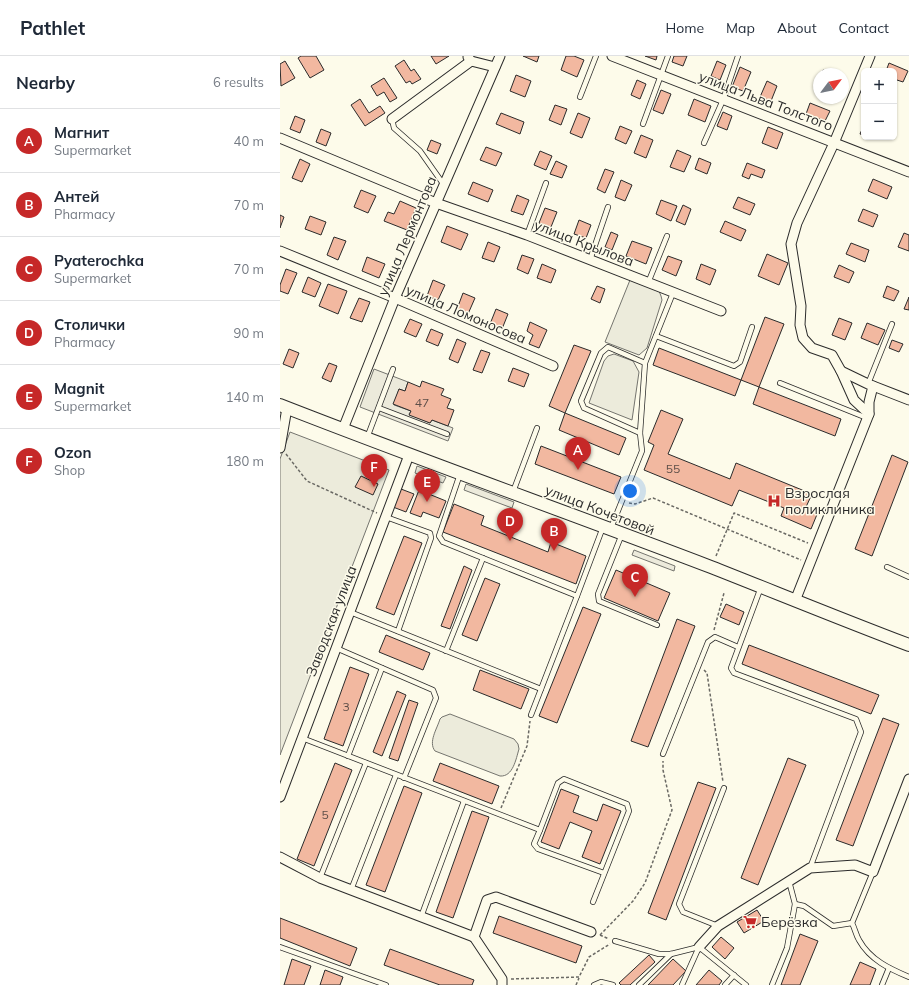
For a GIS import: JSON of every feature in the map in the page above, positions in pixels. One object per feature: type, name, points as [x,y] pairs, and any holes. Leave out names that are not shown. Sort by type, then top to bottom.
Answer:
[{"type":"main road","name":"улица Кочетовой","points":[[284,407],[607,528],[909,646]]},
{"type":"street","name":"улица Лермонтова","points":[[343,429],[395,298],[500,56]]},
{"type":"street","name":"улица Льва Толстого","points":[[612,56],[834,144],[909,172]]},
{"type":"street","points":[[868,416],[854,400],[832,355],[812,348],[803,338],[800,325],[801,306],[791,244],[797,223],[834,144],[870,56]]},
{"type":"street","points":[[392,119],[469,59],[495,67]]},
{"type":"street","name":"улица Крылова","points":[[280,138],[436,203],[527,235],[721,311]]},
{"type":"street","name":"улица Ломоносова","points":[[280,251],[395,298],[553,366]]},
{"type":"street","points":[[841,371],[909,400]]},
{"type":"street","points":[[795,601],[868,416],[871,385]]},
{"type":"street","points":[[280,447],[284,407]]},
{"type":"street","name":"Заводская улица","points":[[280,796],[409,455]]},
{"type":"street","points":[[699,947],[718,926],[810,868],[855,865],[873,872],[909,779]]},
{"type":"street","points":[[280,857],[320,878],[474,937],[502,982]]},
{"type":"street","points":[[474,937],[487,900],[496,897],[595,933]]},
{"type":"lane","points":[[580,97],[596,56]]},
{"type":"lane","points":[[643,124],[668,56]]},
{"type":"lane","points":[[704,144],[723,100],[738,56]]},
{"type":"lane","points":[[392,119],[394,128],[420,151],[444,184]]},
{"type":"lane","points":[[527,235],[546,183]]},
{"type":"lane","points":[[590,260],[608,207]]},
{"type":"lane","points":[[648,283],[667,236]]},
{"type":"lane","points":[[530,715],[576,596],[607,528],[622,501],[642,451],[640,433],[645,363],[673,293]]},
{"type":"lane","points":[[871,385],[892,324]]},
{"type":"lane","points":[[656,336],[734,366],[740,362],[752,327]]},
{"type":"lane","points":[[640,433],[584,408],[581,401],[601,352],[608,348],[645,363]]},
{"type":"lane","points":[[367,438],[393,369]]},
{"type":"lane","points":[[780,383],[868,416]]},
{"type":"lane","points":[[379,408],[447,434]]},
{"type":"lane","points":[[512,493],[537,428]]},
{"type":"lane","points":[[460,473],[439,536],[443,542],[576,596]]},
{"type":"lane","points":[[386,517],[430,534],[431,538],[398,631]]},
{"type":"lane","points":[[622,534],[598,594],[600,600],[657,625]]},
{"type":"lane","points":[[446,651],[483,558]]},
{"type":"lane","points":[[887,567],[909,577]]},
{"type":"lane","points":[[761,587],[730,668],[734,673],[856,719],[861,732],[810,868]]},
{"type":"lane","points":[[350,612],[541,689]]},
{"type":"lane","points":[[663,754],[708,642],[715,637],[738,646]]},
{"type":"lane","points":[[336,648],[433,690],[436,698],[404,778]]},
{"type":"lane","points":[[348,756],[382,668]]},
{"type":"lane","points":[[302,738],[540,830]]},
{"type":"lane","points":[[320,878],[366,763]]},
{"type":"lane","points":[[351,890],[396,775]]},
{"type":"lane","points":[[592,902],[604,874],[629,811],[627,804],[564,779],[558,783],[534,844],[538,849],[604,874]]},
{"type":"lane","points":[[718,926],[683,912],[679,904],[724,788]]},
{"type":"lane","points":[[421,917],[464,801]]},
{"type":"lane","points":[[873,872],[852,923],[860,942],[876,960],[909,977]]},
{"type":"lane","points":[[772,985],[787,948],[795,904],[789,881]]},
{"type":"lane","points":[[795,904],[804,906],[833,926],[852,923]]},
{"type":"lane","points":[[615,941],[659,954],[672,954],[699,947]]},
{"type":"lane","points":[[280,947],[386,985]]},
{"type":"lane","points":[[699,947],[746,985]]},
{"type":"lane","points":[[682,985],[699,947]]},
{"type":"lane","points":[[639,985],[672,954]]},
{"type":"lane","points":[[882,985],[889,968]]},
{"type":"lane","points":[[725,985],[734,975]]},
{"type":"lane","points":[[594,985],[601,982],[613,985]]},
{"type":"path","points":[[280,447],[307,481],[386,517]]},
{"type":"path","points":[[622,501],[635,504],[653,498],[728,528],[810,564]]},
{"type":"path","points":[[716,556],[734,513],[817,547]]},
{"type":"path","points":[[712,639],[724,593]]},
{"type":"path","points":[[700,663],[707,673],[724,788]]},
{"type":"path","points":[[499,814],[526,746],[530,715]]},
{"type":"path","points":[[615,941],[595,933],[633,901],[644,883],[672,810],[663,770],[663,754]]},
{"type":"path","points":[[576,985],[589,956],[615,941]]},
{"type":"path","points":[[502,982],[579,978]]},
{"type":"shaded area","points":[[630,280],[659,291],[662,300],[647,348],[639,355],[605,342]]},
{"type":"shaded area","points":[[614,354],[633,361],[639,372],[632,420],[589,403],[604,361],[608,356]]},
{"type":"shaded area","points":[[374,369],[408,382],[405,391],[399,389],[394,405],[411,411],[409,414],[430,423],[432,420],[453,428],[448,441],[360,407]]},
{"type":"shaded area","points":[[290,432],[389,470],[280,755],[280,459]]},
{"type":"shaded area","points":[[417,466],[446,477],[443,483],[415,473]]},
{"type":"shaded area","points":[[466,484],[514,502],[512,508],[464,490]]},
{"type":"shaded area","points":[[634,550],[675,566],[674,571],[632,555]]},
{"type":"shaded area","points":[[450,714],[514,739],[518,744],[519,749],[511,771],[504,776],[500,776],[435,751],[432,744],[440,719]]},
{"type":"building","points":[[301,56],[316,56],[324,70],[310,78],[298,58]]},
{"type":"building","points":[[431,56],[449,56],[436,64]]},
{"type":"building","points":[[523,56],[539,56],[537,62]]},
{"type":"building","points":[[566,56],[574,56],[584,60],[577,77],[561,70]]},
{"type":"building","points":[[645,56],[657,56],[656,60]]},
{"type":"building","points":[[674,56],[687,56],[683,66],[672,62]]},
{"type":"building","points":[[404,60],[411,71],[414,69],[421,79],[412,84],[410,81],[406,83],[395,66]]},
{"type":"building","points":[[285,61],[295,78],[281,86],[280,64]]},
{"type":"building","points":[[717,61],[726,65],[720,80],[711,76]]},
{"type":"building","points":[[889,63],[908,71],[903,82],[897,80],[897,68],[887,68]]},
{"type":"building","points":[[740,67],[751,72],[743,91],[732,87]]},
{"type":"building","points":[[516,75],[531,81],[525,97],[510,91]]},
{"type":"building","points":[[384,78],[397,98],[390,102],[384,92],[377,96],[371,86]]},
{"type":"building","points":[[637,80],[646,84],[640,99],[631,95]]},
{"type":"building","points":[[767,81],[777,86],[771,101],[760,97]]},
{"type":"building","points":[[661,90],[671,94],[663,114],[653,110]]},
{"type":"building","points":[[360,99],[369,113],[380,106],[385,113],[365,126],[351,105]]},
{"type":"building","points":[[694,99],[711,106],[705,122],[688,115]]},
{"type":"building","points":[[810,103],[830,111],[825,121],[806,114]]},
{"type":"building","points":[[555,105],[567,109],[561,125],[549,120]]},
{"type":"building","points":[[723,112],[732,116],[727,130],[717,126]]},
{"type":"building","points":[[501,113],[524,122],[520,134],[496,124]]},
{"type":"building","points":[[578,113],[590,118],[582,138],[570,133]]},
{"type":"building","points":[[295,116],[305,120],[300,133],[290,129]]},
{"type":"building","points":[[620,126],[632,131],[626,144],[615,139]]},
{"type":"building","points":[[768,127],[783,133],[777,149],[762,143]]},
{"type":"building","points":[[321,129],[331,133],[326,146],[316,142]]},
{"type":"building","points":[[641,135],[653,140],[646,158],[634,153]]},
{"type":"building","points":[[431,140],[441,144],[437,154],[427,150]]},
{"type":"building","points":[[486,147],[502,153],[496,166],[480,160]]},
{"type":"building","points":[[677,150],[691,156],[684,172],[670,167]]},
{"type":"building","points":[[540,151],[552,156],[546,170],[534,165]]},
{"type":"building","points":[[699,158],[711,163],[707,174],[695,169]]},
{"type":"building","points":[[300,159],[310,164],[302,182],[292,178]]},
{"type":"building","points":[[556,161],[567,166],[562,178],[550,174]]},
{"type":"building","points":[[747,163],[765,170],[762,178],[751,174],[749,179],[742,176]]},
{"type":"building","points":[[605,169],[614,172],[605,193],[597,189]]},
{"type":"building","points":[[873,179],[892,187],[887,199],[868,191]]},
{"type":"building","points":[[621,180],[632,185],[625,201],[615,197]]},
{"type":"building","points":[[473,182],[493,190],[488,202],[468,194]]},
{"type":"building","points":[[361,190],[376,196],[368,213],[354,207]]},
{"type":"building","points":[[517,195],[529,200],[523,215],[511,211]]},
{"type":"building","points":[[738,197],[755,204],[750,215],[733,208]]},
{"type":"building","points":[[661,200],[677,206],[671,221],[656,214]]},
{"type":"building","points":[[400,201],[416,208],[407,230],[384,221],[388,212],[394,214]]},
{"type":"building","points":[[683,205],[691,209],[685,225],[676,221]]},
{"type":"building","points":[[545,208],[557,212],[551,227],[539,223]]},
{"type":"building","points":[[863,209],[878,215],[873,227],[858,221]]},
{"type":"building","points":[[280,215],[284,217],[280,228]]},
{"type":"building","points":[[310,216],[326,222],[321,235],[305,229]]},
{"type":"building","points":[[579,220],[591,225],[586,238],[574,234]]},
{"type":"building","points":[[725,221],[746,230],[741,241],[720,232]]},
{"type":"building","points":[[447,226],[468,234],[461,250],[441,242]]},
{"type":"building","points":[[611,232],[618,235],[612,250],[605,247]]},
{"type":"building","points":[[904,233],[909,235],[909,251],[898,247]]},
{"type":"building","points":[[334,237],[346,241],[338,260],[327,255]]},
{"type":"building","points":[[632,241],[652,248],[646,264],[626,256]]},
{"type":"building","points":[[488,242],[500,247],[494,262],[482,258]]},
{"type":"building","points":[[851,243],[869,250],[865,262],[846,254]]},
{"type":"building","points":[[767,254],[788,263],[779,285],[758,276]]},
{"type":"building","points":[[522,255],[534,259],[528,274],[517,269]]},
{"type":"building","points":[[668,256],[682,261],[676,276],[662,270]]},
{"type":"building","points":[[367,257],[385,264],[379,278],[362,271]]},
{"type":"building","points":[[542,264],[556,270],[551,283],[537,278]]},
{"type":"building","points":[[701,264],[716,270],[710,285],[696,279]]},
{"type":"building","points":[[839,265],[854,272],[849,283],[834,277]]},
{"type":"building","points":[[286,269],[297,273],[288,294],[280,291],[280,285]]},
{"type":"building","points":[[308,277],[321,283],[315,297],[302,292]]},
{"type":"building","points":[[433,280],[445,285],[438,300],[427,296]]},
{"type":"building","points":[[328,284],[347,291],[338,314],[319,306]]},
{"type":"building","points":[[597,286],[605,289],[600,303],[591,299]]},
{"type":"building","points":[[887,286],[899,291],[894,301],[883,297]]},
{"type":"building","points":[[463,293],[475,298],[468,314],[457,309]]},
{"type":"building","points":[[909,297],[909,310],[904,309]]},
{"type":"building","points":[[359,298],[370,302],[362,322],[350,318]]},
{"type":"building","points":[[496,309],[508,314],[502,329],[490,324]]},
{"type":"building","points":[[765,317],[784,324],[759,387],[741,380]]},
{"type":"building","points":[[839,318],[852,323],[845,340],[832,335]]},
{"type":"building","points":[[410,319],[422,324],[416,337],[404,332]]},
{"type":"building","points":[[530,322],[547,330],[539,348],[529,344],[533,335],[527,331]]},
{"type":"building","points":[[867,323],[885,330],[878,345],[861,338]]},
{"type":"building","points":[[431,329],[443,334],[438,346],[426,341]]},
{"type":"building","points":[[457,339],[466,343],[458,363],[449,359]]},
{"type":"building","points":[[892,340],[903,344],[899,352],[889,348]]},
{"type":"building","points":[[574,345],[591,351],[565,413],[549,406]]},
{"type":"building","points":[[659,348],[741,380],[735,396],[653,365]]},
{"type":"building","points":[[289,349],[299,353],[293,368],[283,364]]},
{"type":"building","points":[[481,350],[490,353],[482,373],[473,370]]},
{"type":"building","points":[[329,363],[337,366],[331,382],[322,378]]},
{"type":"building","points":[[513,368],[529,374],[524,387],[508,381]]},
{"type":"building","points":[[422,381],[444,389],[441,395],[451,399],[447,408],[454,410],[448,426],[432,420],[430,423],[409,415],[411,411],[393,404],[399,389],[405,391],[408,382],[420,387]]},
{"type":"building","points":[[759,387],[841,419],[835,436],[753,404]]},
{"type":"building","points":[[661,410],[683,419],[668,454],[730,479],[736,463],[812,494],[806,507],[818,512],[811,529],[781,516],[784,508],[739,490],[732,506],[644,470],[654,445],[648,442]]},
{"type":"building","points":[[565,413],[626,438],[619,455],[559,430]]},
{"type":"building","points":[[541,446],[621,477],[614,494],[535,464]]},
{"type":"building","points":[[892,455],[908,462],[872,556],[855,549]]},
{"type":"building","points":[[361,476],[378,484],[373,495],[355,487]]},
{"type":"building","points":[[401,489],[414,494],[406,512],[393,507]]},
{"type":"building","points":[[419,490],[446,501],[439,518],[423,512],[421,517],[410,513]]},
{"type":"building","points":[[454,504],[484,516],[481,525],[548,552],[551,542],[586,556],[576,584],[443,532]]},
{"type":"building","points":[[404,536],[422,543],[394,615],[376,608]]},
{"type":"building","points":[[464,566],[472,570],[450,629],[441,626]]},
{"type":"building","points":[[616,570],[670,593],[658,621],[604,598]]},
{"type":"building","points":[[485,578],[500,584],[477,641],[462,635]]},
{"type":"building","points":[[726,604],[744,612],[739,625],[720,617]]},
{"type":"building","points":[[583,607],[601,614],[557,723],[539,716]]},
{"type":"building","points":[[677,619],[695,626],[648,747],[631,741]]},
{"type":"building","points":[[386,635],[430,653],[423,670],[379,652]]},
{"type":"building","points":[[749,645],[879,695],[871,714],[742,664]]},
{"type":"building","points":[[350,667],[369,674],[343,746],[324,739]]},
{"type":"building","points":[[480,670],[529,689],[521,709],[473,690]]},
{"type":"building","points":[[397,691],[406,695],[382,756],[373,752]]},
{"type":"building","points":[[409,700],[418,703],[398,761],[389,758]]},
{"type":"building","points":[[883,718],[899,724],[853,846],[836,840]]},
{"type":"building","points":[[788,758],[806,765],[758,885],[741,878]]},
{"type":"building","points":[[335,763],[352,770],[314,866],[297,859]]},
{"type":"building","points":[[440,763],[499,786],[492,804],[433,781]]},
{"type":"building","points":[[698,782],[716,788],[666,920],[648,913]]},
{"type":"building","points":[[404,786],[422,793],[385,892],[366,885]]},
{"type":"building","points":[[561,789],[579,796],[573,812],[597,821],[603,804],[621,811],[600,864],[582,857],[592,831],[570,822],[559,849],[541,842]]},
{"type":"building","points":[[472,811],[489,817],[453,918],[436,912]]},
{"type":"building","name":"Берёзка","points":[[757,910],[764,921],[744,933],[737,922]]},
{"type":"building","points":[[499,916],[582,946],[576,963],[493,933]]},
{"type":"building","points":[[280,918],[357,948],[350,966],[280,938]]},
{"type":"building","points":[[800,934],[818,941],[800,985],[781,985]]},
{"type":"building","points":[[721,937],[734,948],[725,959],[712,947]]},
{"type":"building","points":[[390,949],[474,980],[472,985],[440,985],[384,965]]},
{"type":"building","points":[[649,955],[655,962],[630,985],[621,985],[619,983]]},
{"type":"building","points":[[292,959],[311,966],[304,985],[284,985]]},
{"type":"building","points":[[673,959],[686,971],[673,985],[648,985]]},
{"type":"building","points":[[860,962],[876,969],[870,985],[850,985]]},
{"type":"building","points":[[325,970],[343,977],[340,985],[320,985]]},
{"type":"building","points":[[709,970],[722,981],[719,985],[696,985]]},
{"type":"place","name":"Магнит","points":[[578,470]]},
{"type":"place","name":"Ozon","points":[[374,487]]},
{"type":"place","name":"Взрослая поликлиника","points":[[774,501]]},
{"type":"place","name":"Magnit","points":[[427,502]]},
{"type":"place","name":"Столички","points":[[510,541]]},
{"type":"place","name":"Антей","points":[[554,551]]},
{"type":"place","name":"Pyaterochka","points":[[635,597]]},
{"type":"place","name":"Берёзка","points":[[750,922]]}]
